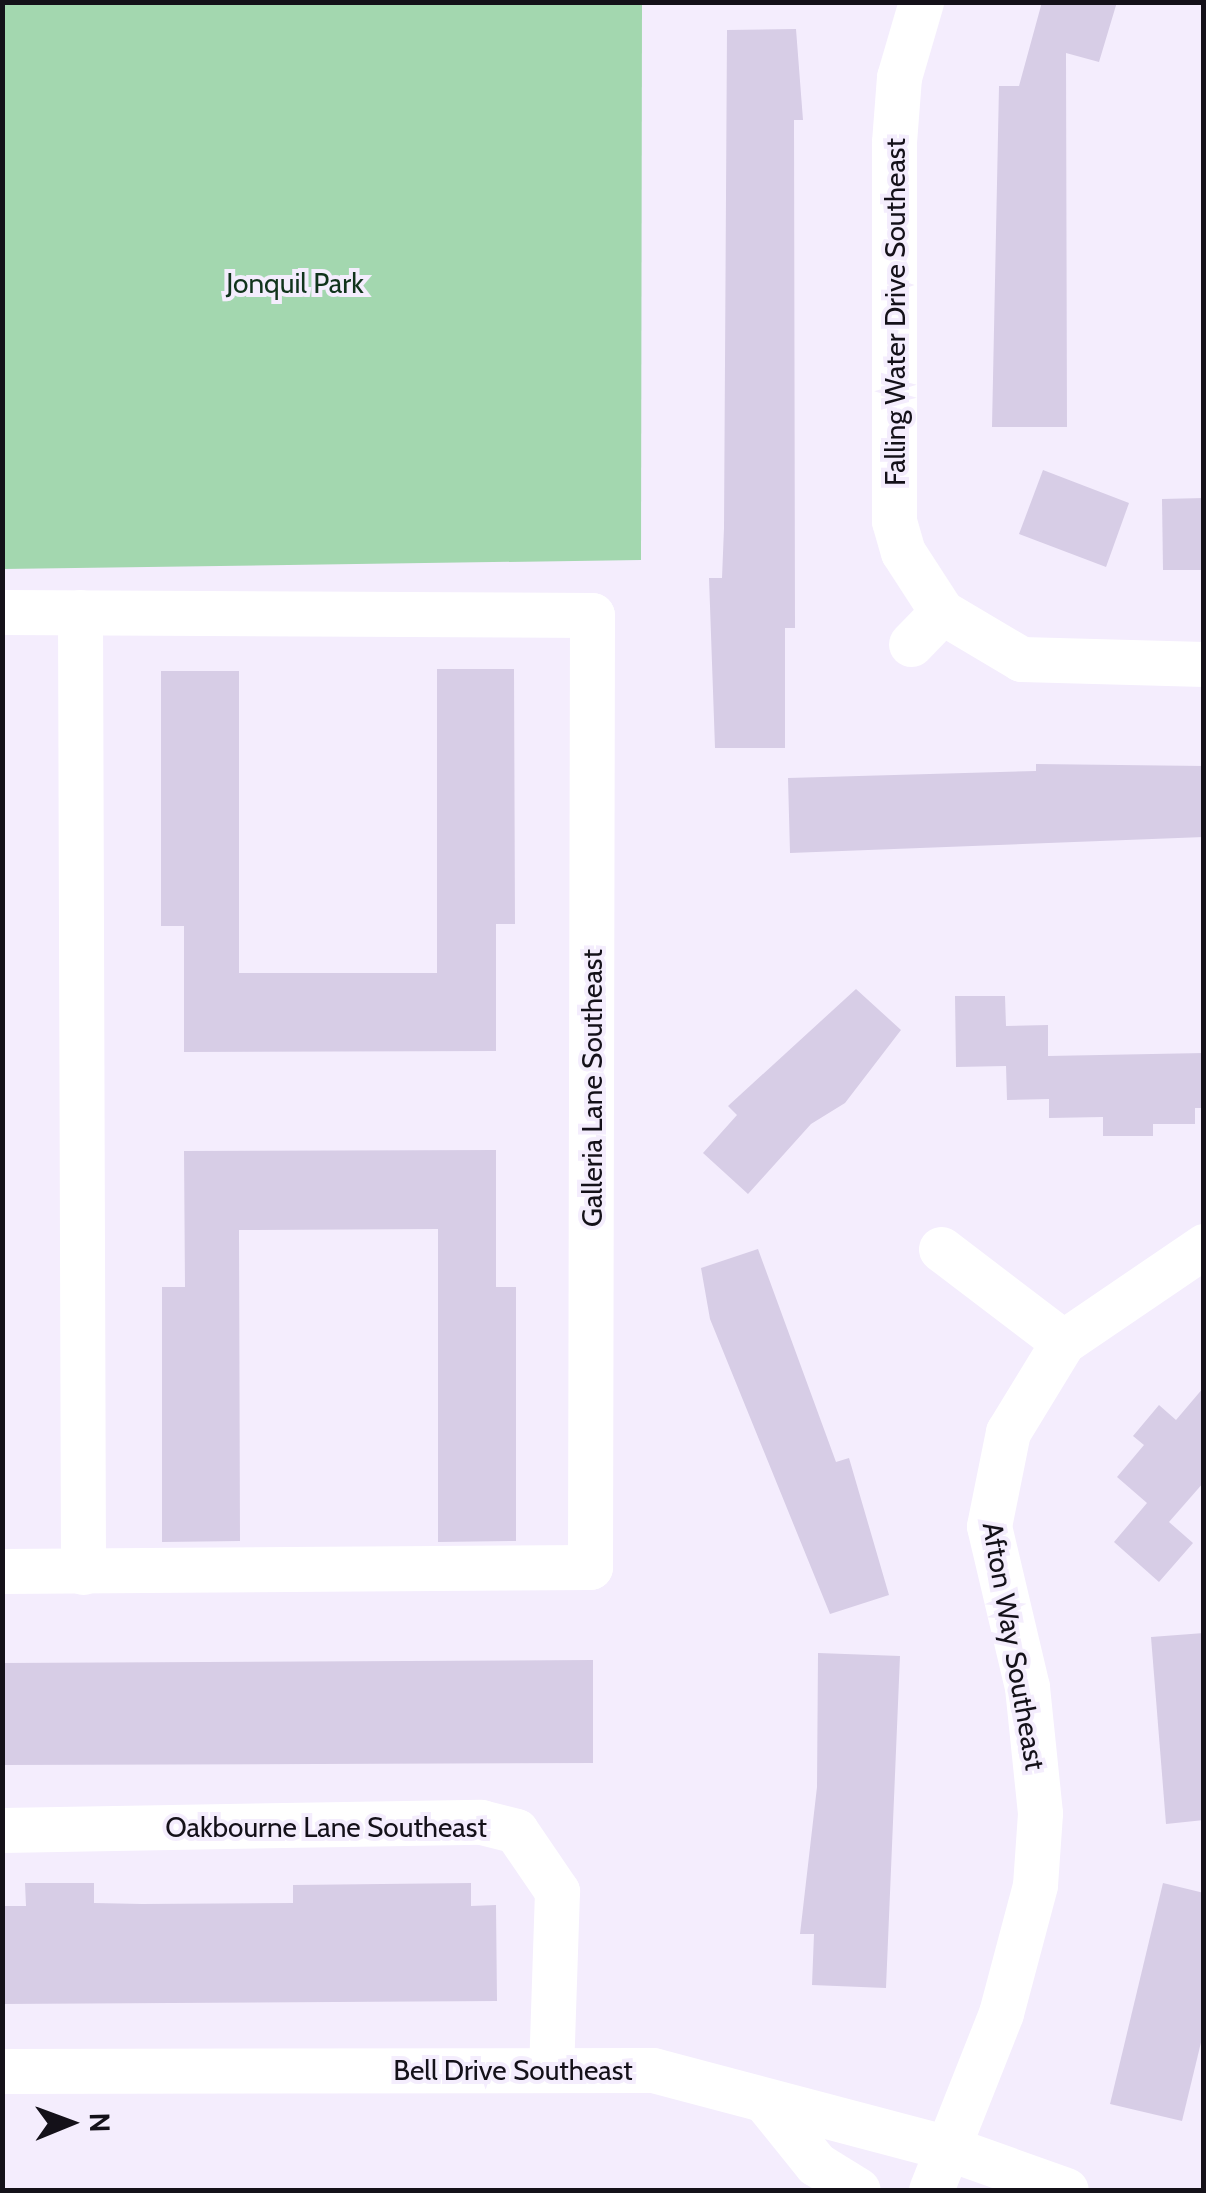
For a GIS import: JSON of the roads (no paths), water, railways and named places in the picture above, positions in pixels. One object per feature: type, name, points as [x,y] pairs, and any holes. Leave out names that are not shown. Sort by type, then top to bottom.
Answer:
[{"type":"street","name":"Falling Water Drive Southeast","points":[[921,2],[899,77],[894,142],[894,522],[915,577],[927,628],[1021,658],[1204,664]]},
{"type":"street","name":"Galleria Lane Southeast","points":[[2,612],[592,615],[590,1567],[2,1572]]},
{"type":"street","points":[[80,612],[83,1572]]},
{"type":"street","name":"Afton Way Southeast","points":[[931,2190],[1022,1949],[1035,1885],[1040,1814],[1030,1706],[989,1526],[1008,1432],[1063,1342],[1204,1246]]},
{"type":"street","points":[[941,1249],[1063,1342]]},
{"type":"street","name":"Oakbourne Lane Southeast","points":[[2,1830],[481,1822],[516,1831],[557,1891],[550,2070]]},
{"type":"street","name":"Bell Drive Southeast","points":[[2,2071],[653,2070],[948,2148],[1066,2190]]},
{"type":"street","points":[[766,2102],[816,2164],[858,2190]]},
{"type":"park label","name":"Jonquil Park","points":[[295,283]]}]
